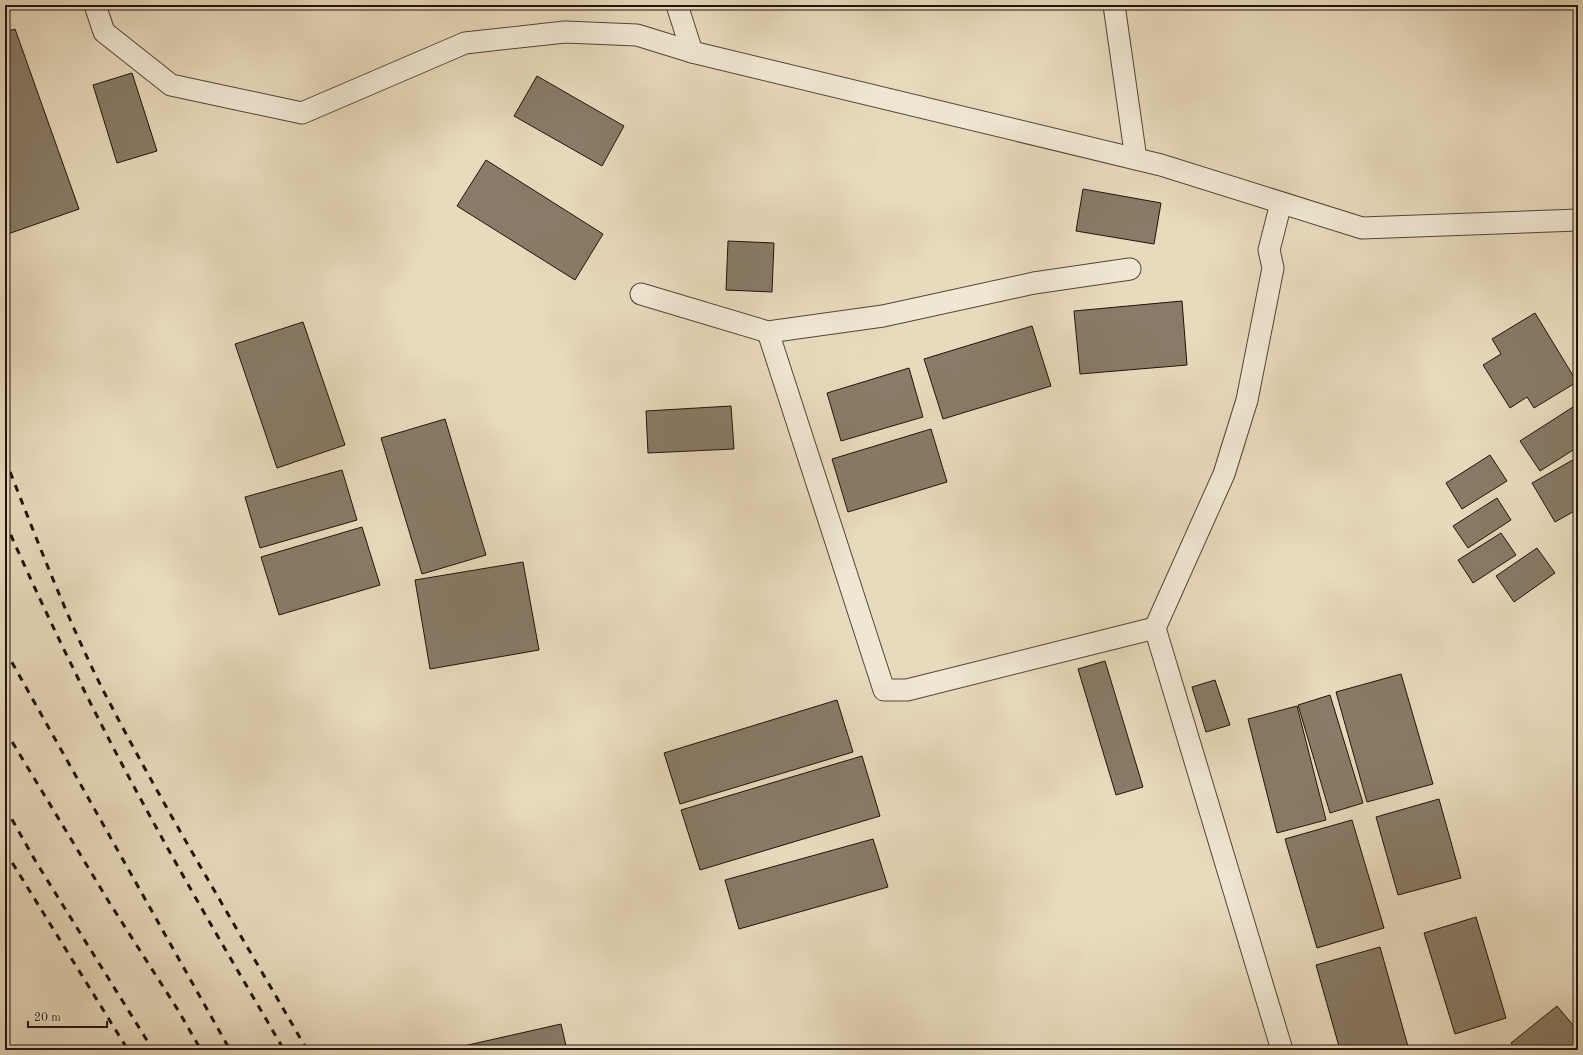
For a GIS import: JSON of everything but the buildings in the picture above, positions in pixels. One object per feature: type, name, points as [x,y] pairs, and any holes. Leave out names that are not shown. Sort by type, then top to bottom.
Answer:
[{"type":"street","points":[[95,5],[104,32],[171,86],[302,113],[465,43],[565,32],[637,35],[692,52],[1161,165],[1362,228],[1578,220]]},
{"type":"street","points":[[677,5],[692,52]]},
{"type":"street","points":[[1114,5],[1136,159]]},
{"type":"street","points":[[1281,203],[1269,250],[1272,268],[1245,407],[1224,474],[1155,628],[1282,1050]]},
{"type":"street","points":[[642,294],[768,332],[883,316],[1034,283],[1130,269]]},
{"type":"street","points":[[768,332],[884,690],[908,690],[1155,628]]},
{"type":"railway","points":[[5,459],[64,606],[104,692],[178,828],[307,1050]]},
{"type":"railway","points":[[5,522],[58,638],[136,790],[187,883],[284,1050]]},
{"type":"railway","points":[[5,650],[230,1050]]},
{"type":"railway","points":[[5,730],[109,902],[178,1010],[201,1050]]},
{"type":"railway","points":[[5,807],[36,862],[153,1050]]},
{"type":"railway","points":[[5,851],[128,1050]]}]
